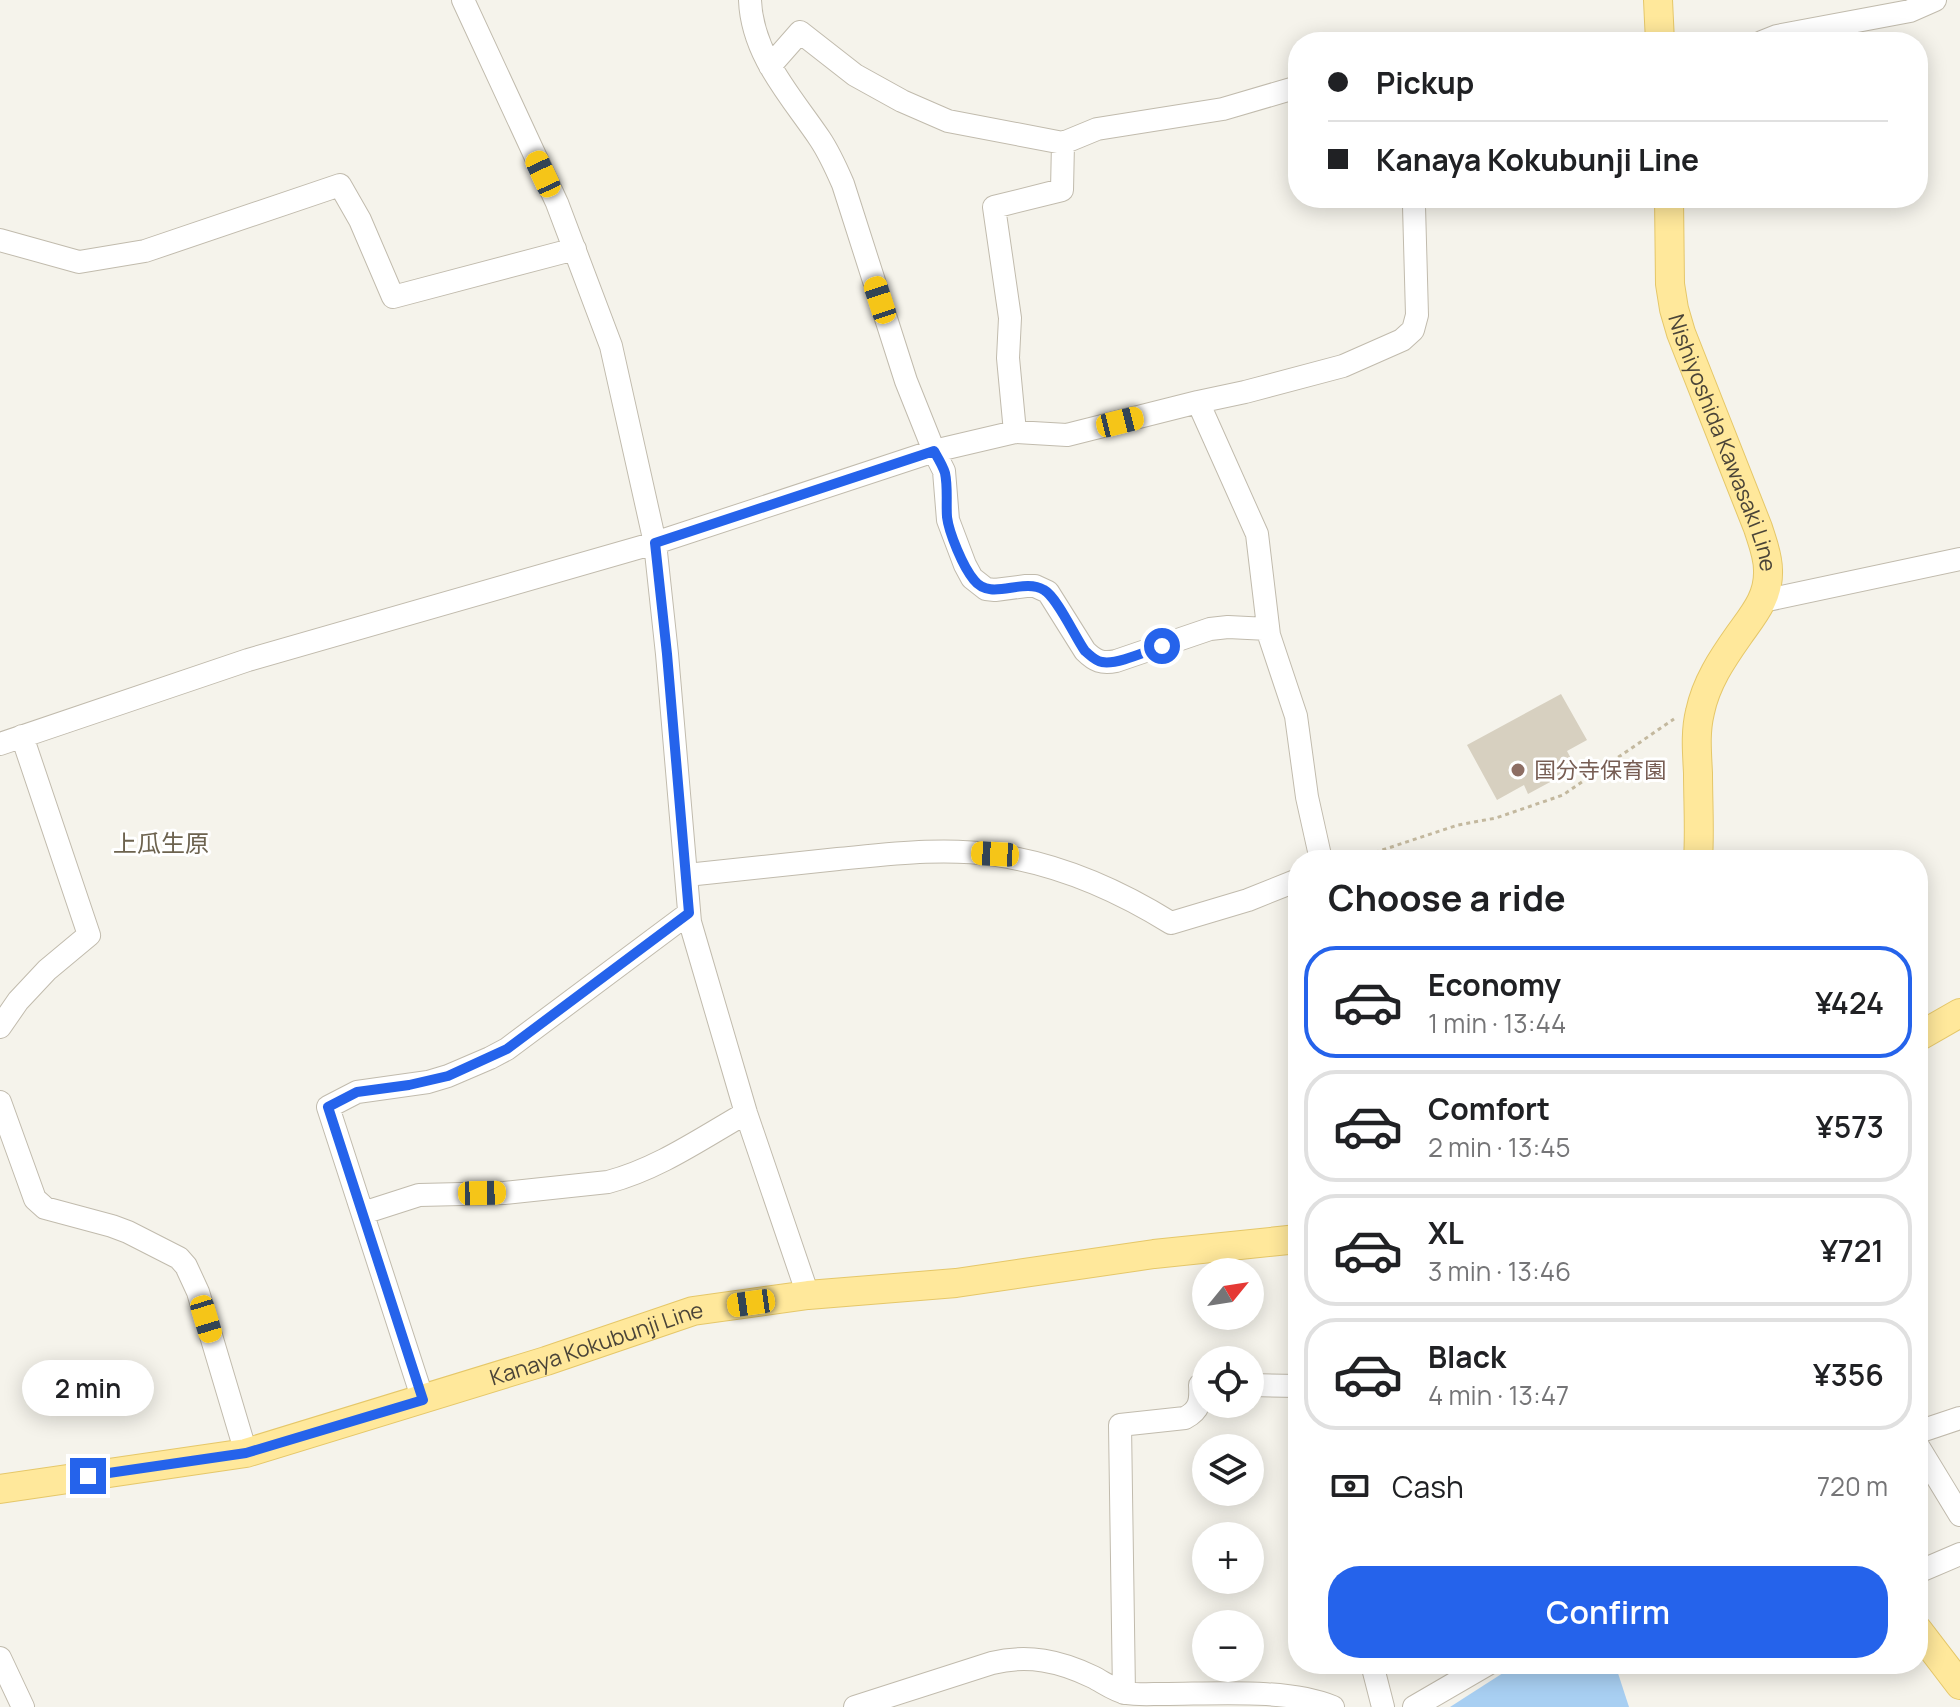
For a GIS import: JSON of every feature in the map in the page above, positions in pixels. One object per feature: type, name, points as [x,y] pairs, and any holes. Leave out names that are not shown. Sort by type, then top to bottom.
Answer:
[{"type":"main road","points":[[1658,0],[1660,32]]},
{"type":"main road","name":"Nishiyoshida Kawasaki Line","points":[[1669,208],[1670,284],[1674,309],[1768,560],[1763,601],[1725,656],[1703,699],[1697,733],[1698,850]]},
{"type":"main road","points":[[1928,1031],[1960,1013]]},
{"type":"main road","name":"Kanaya Kokubunji Line","points":[[0,1489],[246,1453],[546,1361],[693,1311],[808,1295],[956,1283],[1154,1254],[1288,1240]]},
{"type":"main road","points":[[1928,1643],[1960,1685]]},
{"type":"street","points":[[463,0],[557,203],[611,346],[655,543],[692,930],[746,1113],[808,1295]]},
{"type":"street","points":[[750,0],[750,15],[758,42],[770,66],[781,87],[833,159],[843,184],[906,381],[944,471],[948,520],[972,578],[986,589],[1035,586],[1048,592],[1078,641],[1093,659],[1108,663],[1218,628],[1268,629]]},
{"type":"street","points":[[1798,32],[1910,11],[1935,0]]},
{"type":"street","points":[[770,66],[800,32],[855,75],[902,101],[948,121],[1063,143],[1097,129],[1223,109],[1288,90]]},
{"type":"street","points":[[1015,432],[1008,358],[1010,318],[994,207],[1062,190],[1063,143]]},
{"type":"street","points":[[0,240],[79,262],[145,251],[340,185],[360,220],[393,297],[575,249]]},
{"type":"street","points":[[0,744],[248,660],[655,543],[934,451],[1015,432],[1067,435],[1343,366],[1402,340],[1413,330],[1417,315],[1414,208]]},
{"type":"street","points":[[1198,402],[1257,534],[1268,629],[1296,716],[1307,797],[1319,850]]},
{"type":"street","points":[[1763,601],[1960,559]]},
{"type":"street","points":[[0,1027],[18,1001],[47,970],[89,935],[22,736]]},
{"type":"street","points":[[687,875],[899,853],[995,854],[1029,861],[1105,887],[1171,923],[1248,900],[1288,884]]},
{"type":"street","points":[[423,1400],[328,1107],[357,1092],[428,1082],[448,1076],[507,1049],[689,913]]},
{"type":"street","points":[[0,1102],[35,1199],[45,1208],[112,1226],[167,1251],[186,1266],[198,1292],[246,1453]]},
{"type":"street","points":[[363,1213],[419,1195],[504,1193],[608,1182],[650,1167],[746,1113]]},
{"type":"street","points":[[1264,1385],[1288,1386]]},
{"type":"street","points":[[1124,1693],[1120,1425],[1185,1418],[1192,1414]]},
{"type":"street","points":[[1928,1429],[1960,1418]]},
{"type":"street","points":[[1928,1462],[1960,1515]]},
{"type":"street","points":[[1928,1568],[1960,1554]]},
{"type":"street","points":[[0,1658],[23,1707]]},
{"type":"street","points":[[855,1707],[1011,1659],[1055,1662],[1124,1693],[1274,1695],[1315,1700],[1333,1707]]},
{"type":"street","points":[[1375,1674],[1383,1707]]},
{"type":"street","points":[[1414,1707],[1471,1674]]},
{"type":"path","points":[[1382,850],[1458,825],[1496,818],[1563,795],[1703,699]]},
{"type":"water","points":[[1501,1674],[1618,1674],[1629,1707],[1450,1707]]},
{"type":"building","points":[[1561,694],[1587,740],[1567,751],[1576,768],[1528,794],[1524,785],[1497,800],[1467,745]]},
{"type":"place","name":"国分寺保育園","points":[[1518,770]]},
{"type":"district","name":"上瓜生原","points":[[161,842]]},
{"type":"route","points":[[88,1476],[246,1453],[423,1400],[328,1107],[357,1092],[428,1082],[448,1076],[507,1049],[689,913],[655,543],[934,451],[944,471],[951,533],[972,578],[979,585],[995,590],[1035,586],[1048,592],[1085,651],[1100,662],[1116,661],[1162,646]]}]
